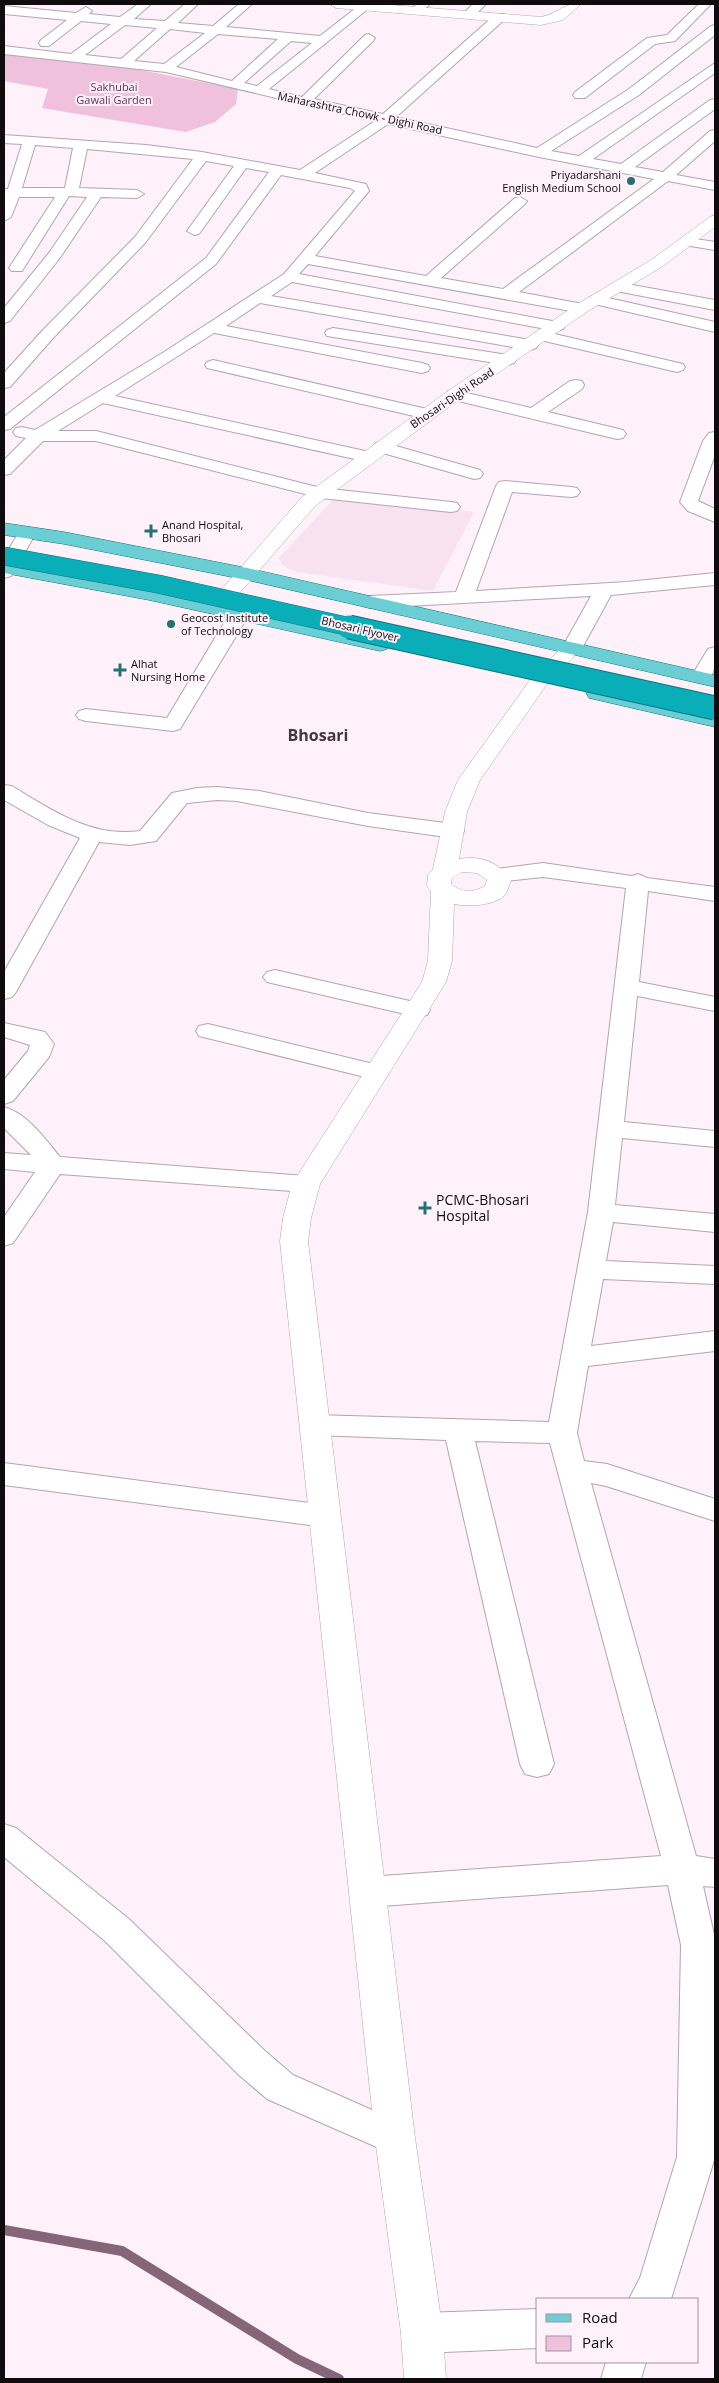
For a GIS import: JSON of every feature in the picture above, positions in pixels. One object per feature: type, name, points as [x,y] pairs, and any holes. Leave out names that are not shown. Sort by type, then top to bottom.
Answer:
[{"type":"highway","name":"Bhosari Flyover","points":[[4,542],[171,571],[710,683]]},
{"type":"highway","name":"Bhosari Flyover","points":[[4,565],[158,584],[715,708]]},
{"type":"main road","points":[[4,529],[247,574],[572,648],[710,683]]},
{"type":"main road","points":[[4,565],[216,608],[715,721]]},
{"type":"street","points":[[31,13],[44,4]]},
{"type":"street","points":[[44,43],[96,4]]},
{"type":"street","points":[[75,57],[145,4]]},
{"type":"street","points":[[125,62],[192,4]]},
{"type":"street","points":[[166,68],[246,4]]},
{"type":"street","points":[[336,4],[420,7],[468,15],[540,21],[559,17],[575,4]]},
{"type":"street","points":[[468,15],[480,4]]},
{"type":"street","points":[[580,95],[651,41],[671,38],[682,30],[705,4]]},
{"type":"street","points":[[259,91],[367,5]]},
{"type":"street","points":[[4,10],[323,40]]},
{"type":"street","points":[[303,174],[386,119],[500,17]]},
{"type":"street","points":[[538,153],[634,92],[715,29]]},
{"type":"street","points":[[235,85],[289,36]]},
{"type":"street","points":[[305,101],[369,38]]},
{"type":"street","name":"Maharashtra Chowk - Dighi Road","points":[[4,50],[166,68],[259,91],[538,153],[715,186]]},
{"type":"street","points":[[581,161],[715,67]]},
{"type":"street","points":[[622,170],[715,103]]},
{"type":"street","points":[[508,293],[664,178],[715,134]]},
{"type":"street","points":[[4,139],[81,144],[202,156],[354,184],[361,186],[362,191],[289,277],[213,328],[38,436],[4,470]]},
{"type":"street","points":[[516,148],[529,139]]},
{"type":"street","points":[[4,217],[9,193],[30,140]]},
{"type":"street","points":[[17,268],[68,192],[81,144]]},
{"type":"street","points":[[4,383],[48,334],[140,240],[202,156]]},
{"type":"street","points":[[194,231],[242,164]]},
{"type":"street","points":[[4,426],[212,260],[277,171]]},
{"type":"street","points":[[9,193],[137,194]]},
{"type":"street","points":[[4,318],[54,256],[97,193]]},
{"type":"street","points":[[430,280],[520,201]]},
{"type":"street","name":"Bhosari-Dighi Road","points":[[216,608],[309,501],[454,395],[589,304],[689,242],[715,220]]},
{"type":"street","points":[[689,242],[715,246]]},
{"type":"street","points":[[305,259],[508,293],[589,304],[715,327]]},
{"type":"street","points":[[289,277],[557,326]]},
{"type":"street","points":[[616,288],[715,306]]},
{"type":"street","points":[[4,295],[22,295]]},
{"type":"street","points":[[258,298],[536,341],[677,367]]},
{"type":"street","points":[[213,328],[422,368]]},
{"type":"street","points":[[325,332],[508,360]]},
{"type":"street","points":[[213,365],[427,414]]},
{"type":"street","points":[[534,414],[576,385]]},
{"type":"street","points":[[454,395],[617,434]]},
{"type":"street","points":[[101,398],[375,452],[474,474]]},
{"type":"street","points":[[4,426],[38,436],[96,436],[321,493],[451,507]]},
{"type":"street","points":[[715,437],[689,502],[691,506],[715,517]]},
{"type":"street","points":[[464,596],[505,486],[572,492]]},
{"type":"street","points":[[4,565],[27,533]]},
{"type":"street","points":[[370,602],[604,589],[715,579]]},
{"type":"street","points":[[425,2379],[422,2333],[396,2138],[294,1241],[297,1218],[306,1184],[434,982],[440,961],[444,881],[456,812],[469,780],[540,680],[572,648],[604,589]]},
{"type":"street","points":[[86,715],[173,726],[240,614]]},
{"type":"street","points":[[710,683],[715,653]]},
{"type":"street","points":[[4,791],[58,823],[92,836],[140,839],[148,836],[180,798],[209,793],[277,802],[408,826],[453,831]]},
{"type":"street","points":[[4,992],[92,836]]},
{"type":"street","points":[[462,865],[473,865],[491,870],[499,880],[496,890],[484,896],[466,898],[444,881],[462,865]]},
{"type":"street","points":[[496,875],[543,870],[638,881],[715,894]]},
{"type":"street","points":[[638,881],[601,1212],[562,1433],[682,1869],[699,1945],[706,2025],[706,2101],[696,2157],[657,2287],[650,2298]]},
{"type":"street","points":[[275,977],[418,1010]]},
{"type":"street","points":[[625,987],[715,1004]]},
{"type":"street","points":[[4,1030],[36,1038],[42,1044],[40,1052],[4,1096]]},
{"type":"street","points":[[208,1031],[377,1072]]},
{"type":"street","points":[[4,1115],[34,1142],[54,1165]]},
{"type":"street","points":[[611,1129],[715,1139]]},
{"type":"street","points":[[4,1161],[306,1184]]},
{"type":"street","points":[[4,1238],[54,1165]]},
{"type":"street","points":[[601,1212],[715,1223]]},
{"type":"street","points":[[591,1269],[715,1275]]},
{"type":"street","points":[[575,1358],[715,1341]]},
{"type":"street","points":[[315,1425],[562,1433]]},
{"type":"street","points":[[458,1430],[537,1764]]},
{"type":"street","points":[[572,1470],[607,1475],[715,1510]]},
{"type":"street","points":[[4,1474],[326,1516]]},
{"type":"street","points":[[4,1838],[117,1930],[252,2063],[280,2087],[396,2138]]},
{"type":"street","points":[[368,1892],[682,1869],[715,1873]]},
{"type":"street","points":[[422,2333],[536,2328]]},
{"type":"street","points":[[622,2379],[626,2363]]},
{"type":"shaded area","points":[[339,493],[474,512],[433,591],[297,572],[288,569],[279,558]]},
{"type":"green space","name":"Sakhubai Gawali Garden","points":[[4,53],[115,65],[238,89],[236,104],[215,122],[186,132],[42,108],[48,89],[4,81]]},
{"type":"waterway","points":[[4,2230],[122,2251],[297,2359],[339,2379]]},
{"type":"place","name":"Priyadarshani English Medium School","points":[[631,181]]},
{"type":"place","name":"Anand Hospital, Bhosari","points":[[151,531]]},
{"type":"place","name":"Geocost Institute of Technology","points":[[171,624]]},
{"type":"place","name":"Alhat Nursing Home","points":[[120,670]]},
{"type":"place","name":"PCMC-Bhosari Hospital","points":[[425,1208]]},
{"type":"district","name":"Bhosari","points":[[318,735]]}]
